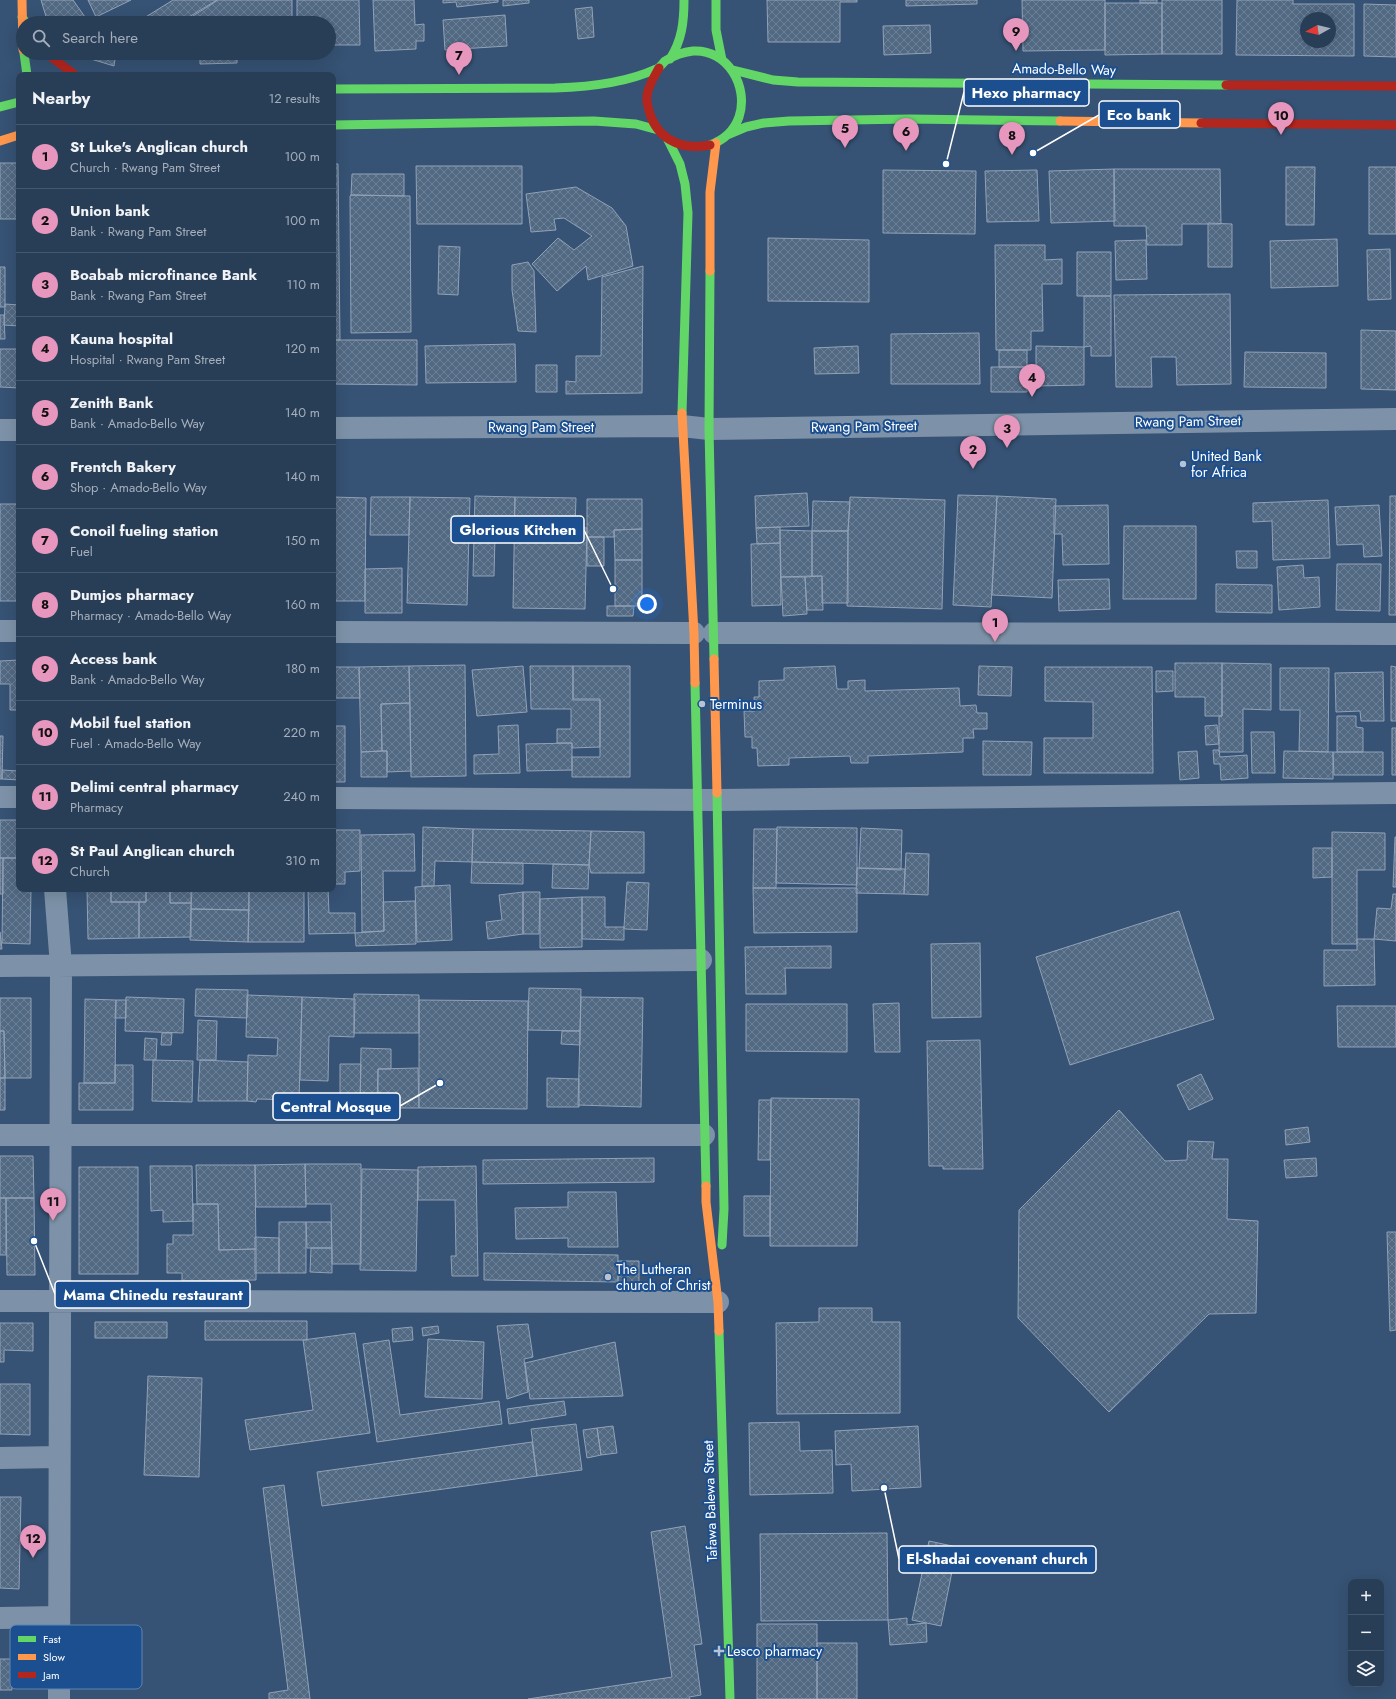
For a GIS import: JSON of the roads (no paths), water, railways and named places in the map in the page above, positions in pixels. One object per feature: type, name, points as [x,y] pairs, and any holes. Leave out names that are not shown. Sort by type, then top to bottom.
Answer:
[{"type":"street","points":[[22,0],[24,16]]},
{"type":"street","points":[[670,59],[679,46],[682,35],[684,0]]},
{"type":"street","points":[[716,0],[716,30],[722,60]]},
{"type":"street","points":[[336,89],[584,86],[632,77],[658,68],[670,59],[682,53],[698,51],[714,55],[733,70],[742,89],[743,106],[738,122],[727,135],[716,143],[700,148],[683,146],[668,140]]},
{"type":"street","points":[[25,60],[27,72]]},
{"type":"street","points":[[55,60],[71,72]]},
{"type":"street","points":[[658,68],[650,82],[647,99],[650,116],[658,130],[668,140],[680,164],[685,184],[688,214],[682,426],[704,633],[708,800],[700,960],[706,1202],[718,1302]]},
{"type":"street","name":"Amado-Bello Way","points":[[733,70],[772,80],[798,82],[1396,86]]},
{"type":"street","points":[[0,107],[16,103]]},
{"type":"street","points":[[727,135],[746,128],[770,123],[902,119],[1396,125]]},
{"type":"street","points":[[336,125],[594,121],[636,124],[658,130]]},
{"type":"street","points":[[0,141],[16,136]]},
{"type":"street","points":[[716,143],[710,192],[709,429],[704,633],[708,800],[722,1029],[724,1209],[718,1302]]},
{"type":"street","name":"Rwang Pam Street","points":[[336,428],[682,426],[709,429],[1396,419]]},
{"type":"street","points":[[0,430],[16,430]]},
{"type":"street","points":[[0,631],[16,631]]},
{"type":"street","points":[[336,632],[1396,634]]},
{"type":"street","points":[[336,798],[708,800],[1396,793]]},
{"type":"street","points":[[0,797],[16,797]]},
{"type":"street","points":[[55,892],[61,966],[59,1625]]},
{"type":"street","points":[[0,966],[700,960]]},
{"type":"street","points":[[0,1135],[704,1135]]},
{"type":"street","points":[[0,1301],[718,1302]]},
{"type":"street","name":"Tafawa Balewa Street","points":[[718,1302],[730,1699]]},
{"type":"street","points":[[0,1458],[59,1457]]},
{"type":"street","points":[[0,1618],[59,1617]]},
{"type":"place","name":"Access bank","points":[[1016,51]]},
{"type":"place","name":"Conoil fueling station","points":[[459,75]]},
{"type":"place","name":"Mobil fuel station","points":[[1281,135]]},
{"type":"place","name":"Zenith Bank","points":[[845,148]]},
{"type":"place","name":"Frentch Bakery","points":[[906,151]]},
{"type":"place","name":"Eco bank","points":[[1033,153]]},
{"type":"place","name":"Dumjos pharmacy","points":[[1012,155]]},
{"type":"place","name":"Hexo pharmacy","points":[[946,164]]},
{"type":"place","name":"Kauna hospital","points":[[1032,397]]},
{"type":"place","name":"Boabab microfinance Bank","points":[[1007,448]]},
{"type":"place","name":"United Bank for Africa","points":[[1183,464]]},
{"type":"place","name":"Union bank","points":[[973,469]]},
{"type":"place","name":"Glorious Kitchen","points":[[613,589]]},
{"type":"place","name":"St Luke's Anglican church","points":[[995,642]]},
{"type":"place","name":"Terminus","points":[[702,704]]},
{"type":"place","name":"Central Mosque","points":[[440,1083]]},
{"type":"place","name":"Delimi central pharmacy","points":[[53,1221]]},
{"type":"place","name":"Mama Chinedu restaurant","points":[[34,1241]]},
{"type":"place","name":"The Lutheran church of Christ","points":[[608,1277]]},
{"type":"place","name":"El-Shadai covenant church","points":[[884,1488]]},
{"type":"place","name":"St Paul Anglican church","points":[[33,1558]]},
{"type":"place","name":"Lesco pharmacy","points":[[719,1651]]}]
